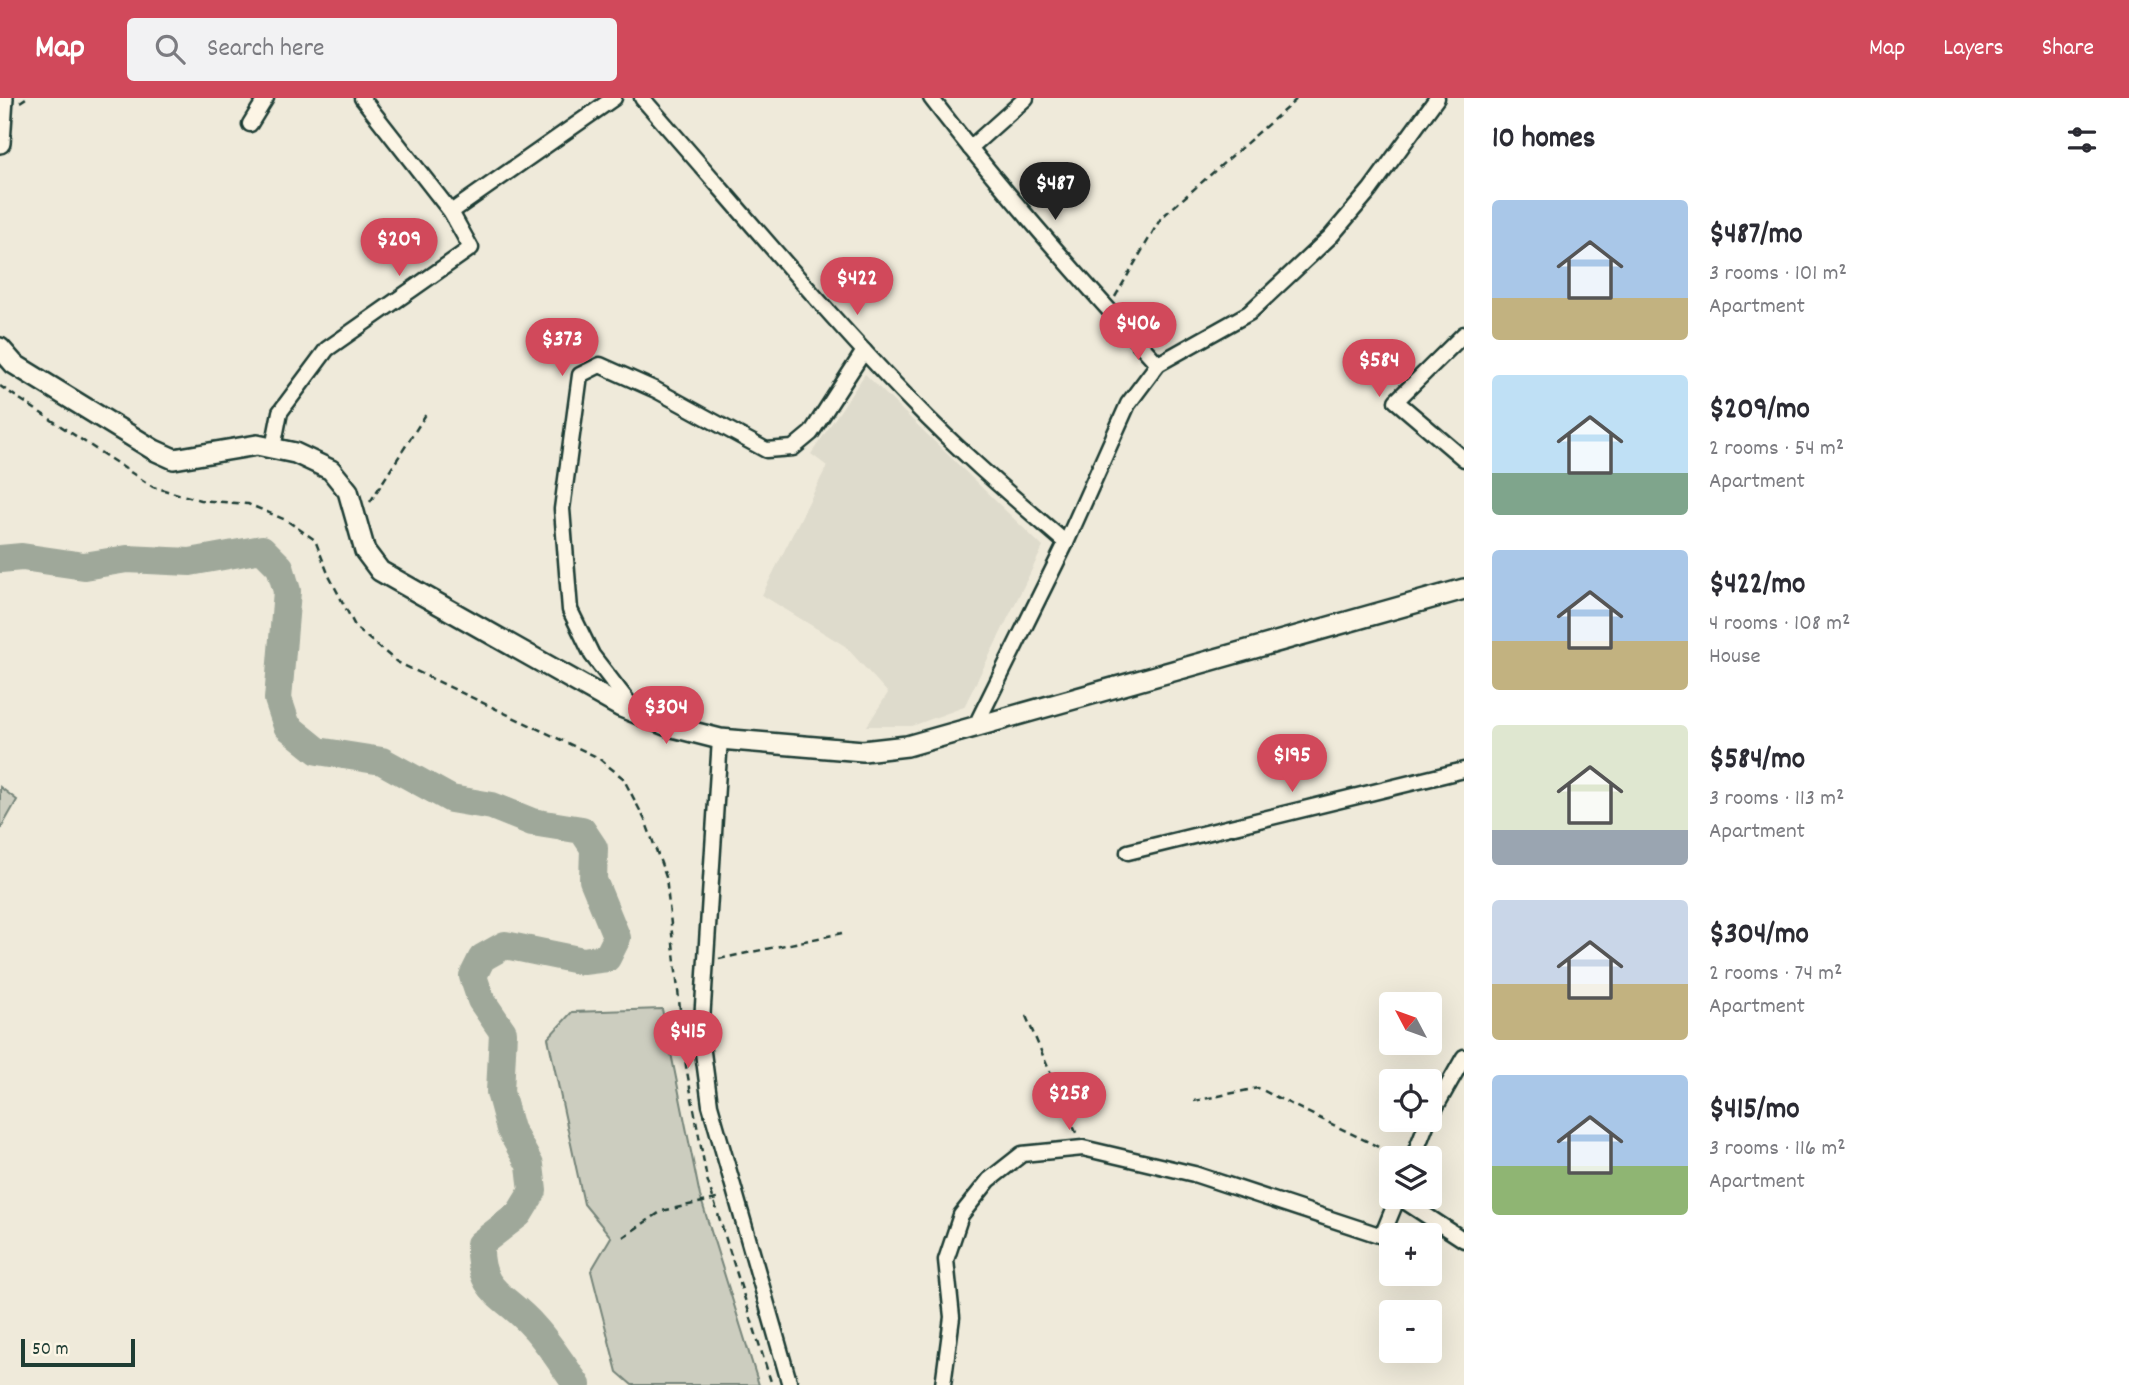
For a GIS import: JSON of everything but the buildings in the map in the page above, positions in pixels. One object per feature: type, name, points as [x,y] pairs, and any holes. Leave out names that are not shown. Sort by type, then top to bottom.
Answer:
[{"type":"main road","points":[[0,143],[3,98]]},
{"type":"main road","points":[[0,348],[15,364],[154,450],[174,458],[257,445],[295,453],[331,470],[348,491],[365,551],[380,571],[621,708],[665,724],[720,739],[863,751],[907,746],[1464,589]]},
{"type":"street","points":[[250,124],[267,98]]},
{"type":"street","points":[[273,448],[280,412],[327,349],[471,248],[451,212],[362,98]]},
{"type":"street","points":[[451,212],[614,98]]},
{"type":"street","points":[[642,98],[864,351],[915,405],[984,472],[1066,543]]},
{"type":"street","points":[[931,98],[1064,261],[1158,364]]},
{"type":"street","points":[[970,148],[1026,98]]},
{"type":"street","points":[[975,727],[1066,543],[1128,404],[1158,364],[1249,313],[1331,236],[1370,190],[1437,98]]},
{"type":"street","points":[[1464,334],[1396,401],[1464,459]]},
{"type":"street","points":[[638,714],[592,655],[570,610],[562,509],[580,375],[600,365],[656,390],[766,450],[793,448],[811,433],[864,351]]},
{"type":"street","points":[[720,739],[701,1037],[708,1092],[734,1194],[790,1385]]},
{"type":"street","points":[[1128,852],[1464,770]]},
{"type":"street","points":[[1442,1096],[1464,1057]]},
{"type":"street","points":[[943,1385],[952,1317],[946,1260],[961,1215],[989,1180],[1022,1154],[1083,1148],[1194,1174],[1382,1236],[1393,1209]]},
{"type":"street","points":[[1416,1209],[1464,1240]]},
{"type":"path","points":[[1108,309],[1161,218],[1298,98]]},
{"type":"path","points":[[0,386],[153,487],[200,500],[248,504],[286,520],[315,540],[329,576],[356,628],[397,662],[597,757],[623,778],[645,820],[666,877],[686,1066],[707,1179],[772,1385]]},
{"type":"path","points":[[356,522],[428,411]]},
{"type":"path","points":[[705,962],[842,933]]},
{"type":"path","points":[[1026,1016],[1083,1148]]},
{"type":"path","points":[[1194,1101],[1258,1087],[1379,1147]]},
{"type":"path","points":[[622,1237],[662,1211],[734,1194]]},
{"type":"shaded area","points":[[865,374],[1043,547],[964,707],[912,726],[867,726],[888,693],[845,646],[762,595],[827,466],[811,454]]},
{"type":"shaded area","points":[[0,787],[17,800],[0,830]]},
{"type":"shaded area","points":[[662,1009],[700,1196],[759,1385],[632,1385],[617,1372],[591,1271],[611,1237],[584,1204],[548,1038],[572,1012]]},
{"type":"waterway","points":[[0,559],[22,557],[84,566],[127,559],[190,562],[262,549],[280,567],[287,591],[278,699],[287,726],[318,751],[382,761],[451,799],[492,806],[532,822],[582,830],[594,848],[593,880],[617,938],[607,958],[583,961],[505,945],[482,958],[473,976],[481,1000],[503,1032],[500,1092],[510,1129],[530,1165],[533,1191],[519,1214],[480,1244],[484,1274],[496,1292],[540,1334],[577,1385]]}]
